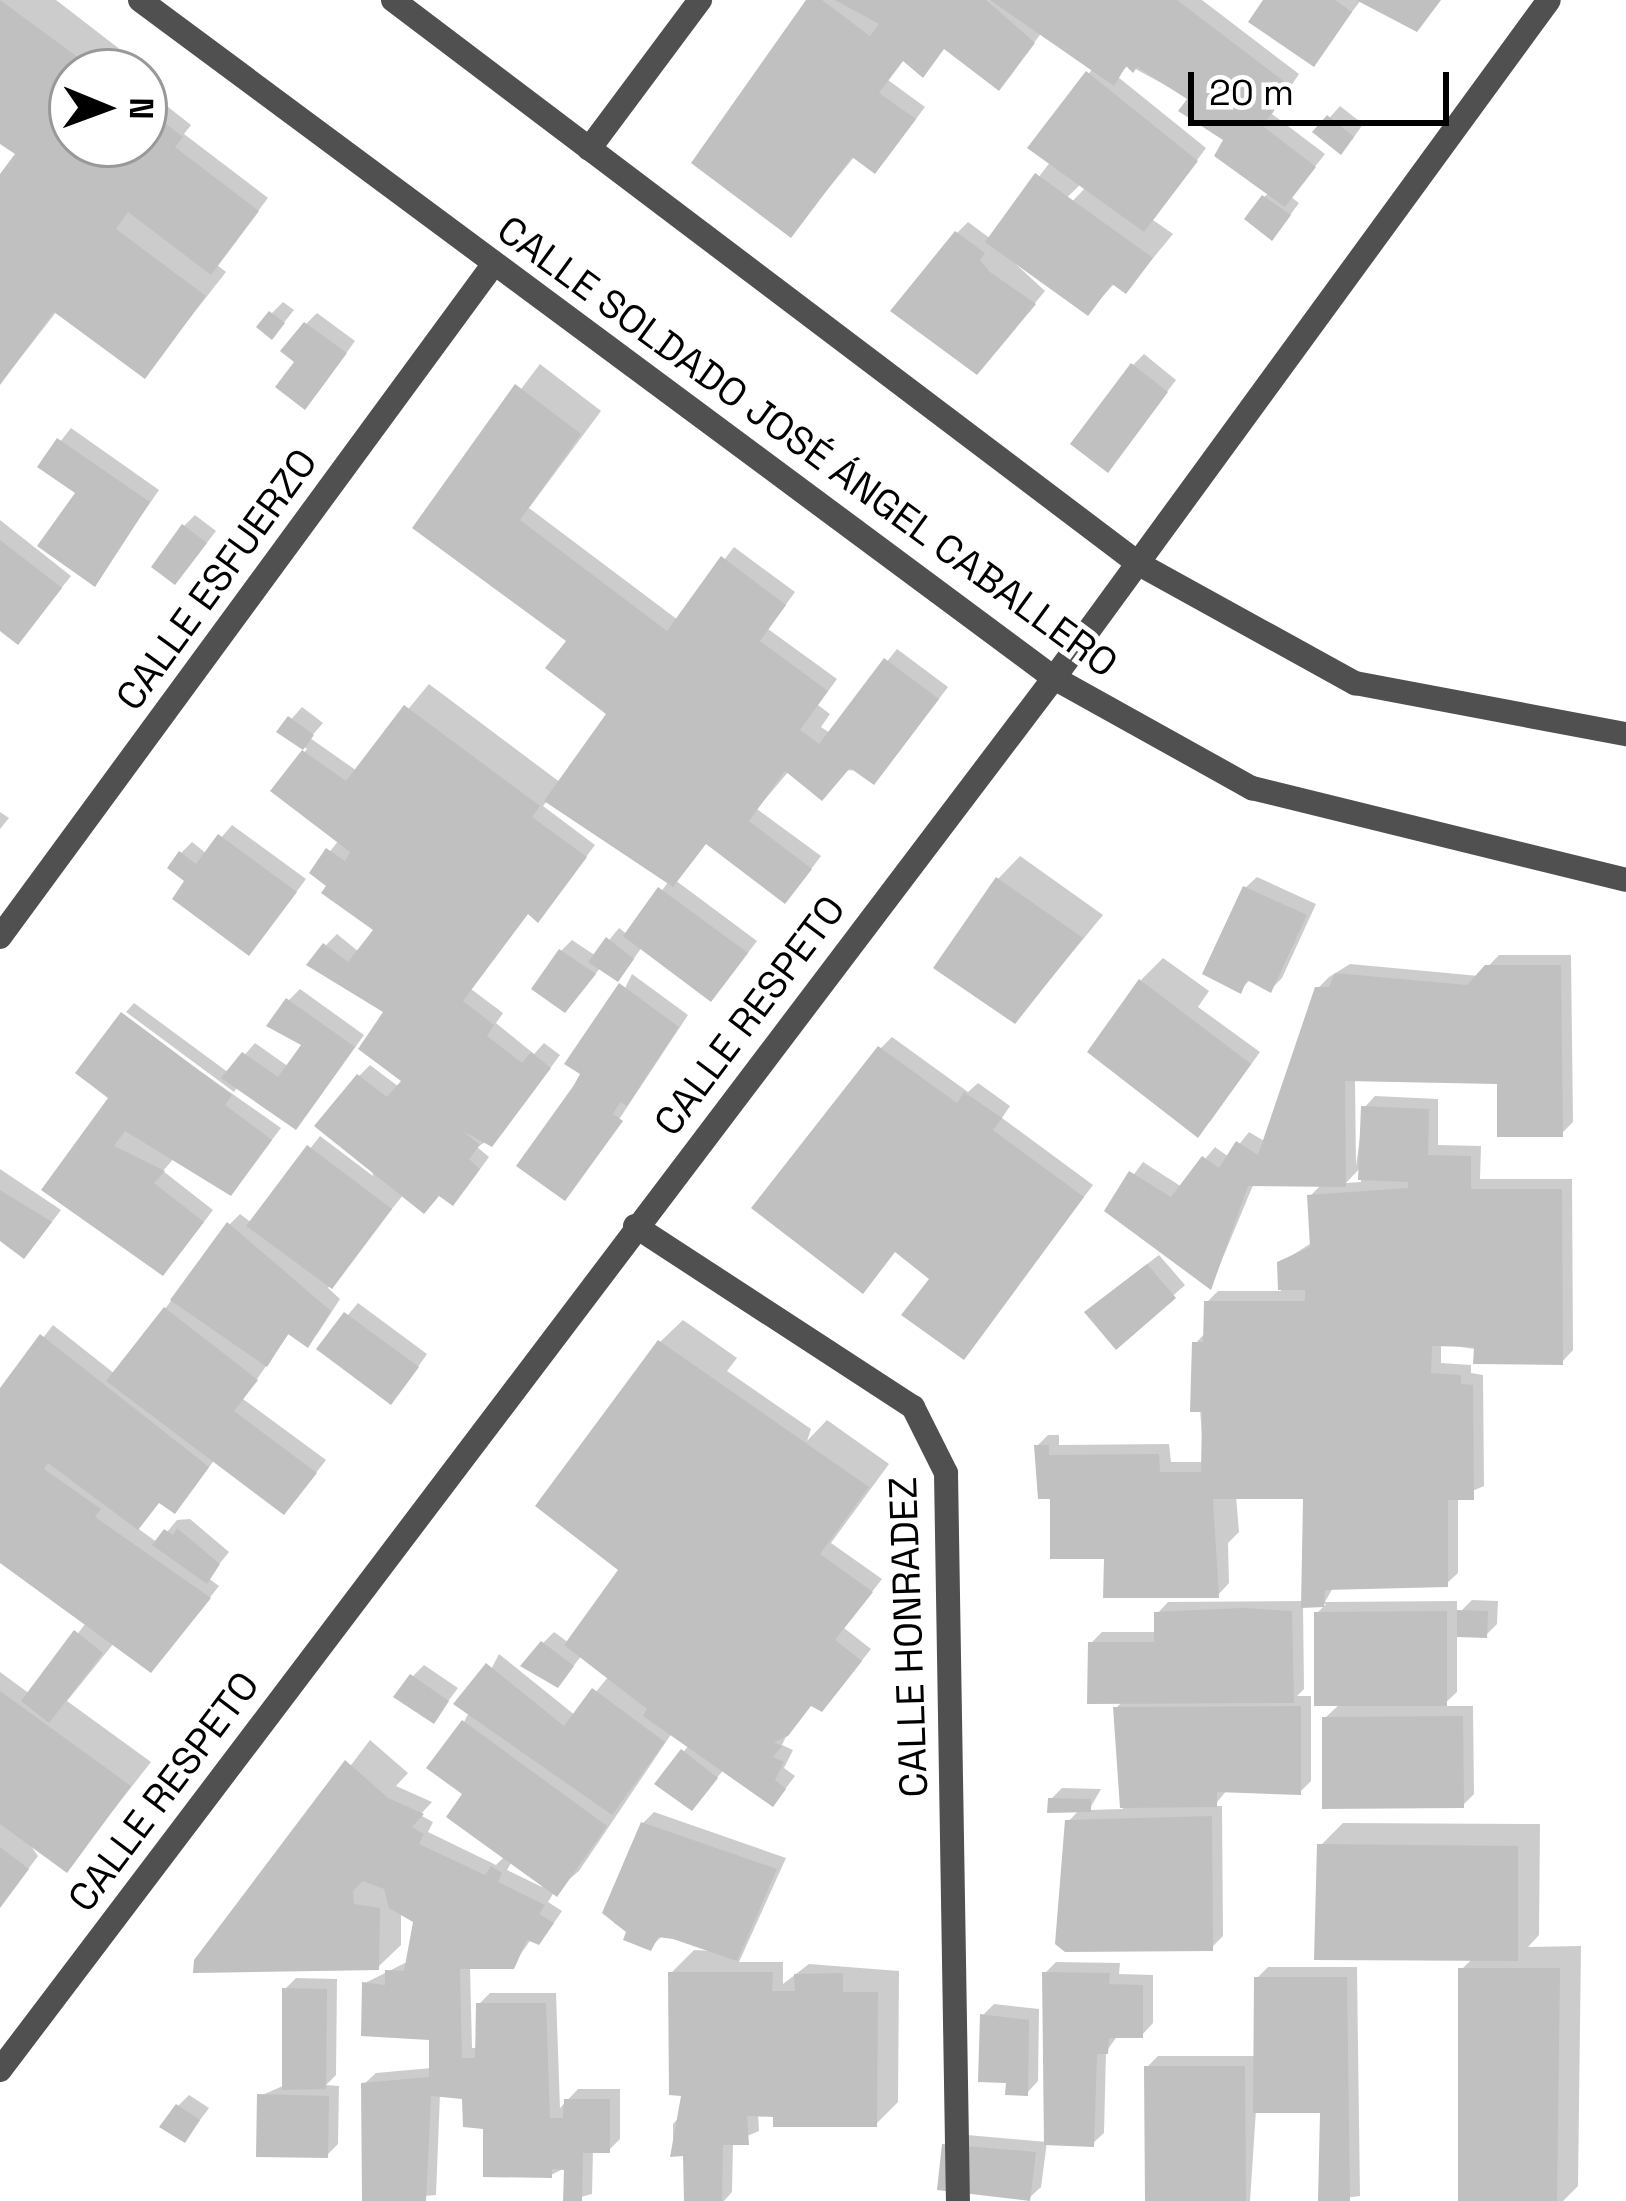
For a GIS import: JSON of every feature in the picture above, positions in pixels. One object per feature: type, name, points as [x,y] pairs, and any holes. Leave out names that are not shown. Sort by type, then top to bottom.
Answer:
[{"type":"street","name":"CALLE SOLDADO JOSÉ ÁNGEL CABALLERO","points":[[140,0],[1054,678],[1252,788],[1626,880]]},
{"type":"street","points":[[393,0],[1138,564],[1355,683],[1626,734]]},
{"type":"street","points":[[589,149],[700,0]]},
{"type":"street","name":"CALLE RESPETO","points":[[0,2070],[1054,678],[1549,0]]},
{"type":"street","name":"CALLE ESFUERZO","points":[[0,937],[493,265]]},
{"type":"street","name":"CALLE HONRADEZ","points":[[635,1226],[913,1407],[946,1473],[958,2201]]},
{"type":"building","points":[[0,0],[65,48],[48,48],[48,168],[168,168],[168,125],[183,137],[175,147],[259,211],[211,275],[128,212],[116,229],[206,296],[145,379],[54,312],[0,385],[0,174],[15,154],[0,144]]},
{"type":"building","points":[[806,0],[822,0],[870,36],[879,24],[835,0],[986,0],[1035,43],[999,91],[944,49],[923,78],[903,61],[879,93],[916,119],[875,174],[852,157],[791,238],[691,163]]},
{"type":"building","points":[[990,0],[1177,0],[1290,86],[1263,126],[1316,167],[1285,207],[1214,156],[1223,140],[1178,111],[1187,99],[1137,67],[1133,73],[1126,66],[1114,86]]},
{"type":"building","points":[[1263,0],[1335,0],[1352,12],[1314,67],[1248,22]]},
{"type":"building","points":[[1356,0],[1441,0],[1417,32]]},
{"type":"building","points":[[1086,71],[1198,161],[1144,232],[1027,148]]},
{"type":"building","points":[[1327,115],[1354,137],[1341,155],[1312,132]]},
{"type":"building","points":[[1035,173],[1153,258],[1126,294],[1112,284],[1088,316],[985,242]]},
{"type":"building","points":[[1262,195],[1291,215],[1272,241],[1244,219]]},
{"type":"building","points":[[955,231],[985,253],[980,260],[990,272],[1036,304],[977,375],[890,311]]},
{"type":"building","points":[[269,311],[285,323],[272,340],[256,327]]},
{"type":"building","points":[[304,322],[347,353],[305,410],[275,387],[294,362],[280,351]]},
{"type":"building","points":[[1131,363],[1168,392],[1108,473],[1070,444]]},
{"type":"building","points":[[515,384],[581,434],[520,520],[667,631],[721,556],[786,605],[760,641],[828,691],[800,730],[819,744],[884,658],[939,699],[874,785],[850,768],[822,801],[785,771],[749,821],[812,869],[785,904],[706,844],[673,887],[544,801],[606,714],[545,668],[566,641],[412,528]]},
{"type":"building","points":[[57,438],[150,502],[95,587],[37,546],[75,493],[37,467]]},
{"type":"building","points":[[182,524],[207,543],[175,585],[151,567]]},
{"type":"building","points":[[0,540],[62,588],[18,645],[0,631]]},
{"type":"building","points":[[404,705],[540,806],[532,817],[587,857],[538,923],[528,914],[463,1001],[494,1025],[487,1036],[522,1063],[531,1052],[551,1068],[492,1147],[463,1131],[480,1145],[469,1159],[480,1169],[453,1206],[439,1196],[424,1214],[314,1126],[357,1074],[387,1097],[401,1081],[358,1049],[383,1012],[306,965],[323,943],[348,962],[373,930],[321,893],[326,886],[309,873],[326,848],[345,861],[350,852],[270,791],[302,750],[346,781]]},
{"type":"building","points":[[288,716],[314,735],[303,750],[276,732]]},
{"type":"building","points":[[218,834],[297,892],[249,956],[172,899],[184,881],[167,868],[179,851],[196,864]]},
{"type":"building","points":[[996,877],[1083,938],[1015,1024],[933,968]]},
{"type":"building","points":[[1243,886],[1307,915],[1271,993],[1247,980],[1241,994],[1202,974]]},
{"type":"building","points":[[658,887],[748,953],[711,1002],[623,936]]},
{"type":"building","points":[[606,937],[634,959],[618,982],[588,962]]},
{"type":"building","points":[[559,949],[596,974],[565,1013],[531,989]]},
{"type":"building","points":[[1485,965],[1561,965],[1563,1137],[1497,1137],[1497,1084],[1345,1081],[1346,1187],[1248,1186],[1211,1290],[1104,1211],[1129,1171],[1171,1197],[1202,1156],[1219,1168],[1236,1141],[1258,1155],[1315,987],[1329,987],[1335,973],[1467,985]]},
{"type":"building","points":[[1139,979],[1251,1064],[1198,1138],[1087,1052]]},
{"type":"building","points":[[619,983],[679,1027],[627,1106],[620,1102],[613,1114],[623,1121],[565,1201],[516,1166],[574,1085],[580,1074],[564,1064]]},
{"type":"building","points":[[286,998],[355,1047],[296,1130],[221,1078],[242,1052],[278,1077],[301,1045],[266,1026]]},
{"type":"building","points":[[121,1012],[232,1095],[225,1105],[272,1140],[231,1196],[125,1131],[114,1146],[165,1171],[154,1183],[204,1222],[163,1276],[41,1190],[108,1098],[75,1073]]},
{"type":"building","points":[[878,1046],[957,1103],[964,1092],[1002,1118],[993,1130],[1084,1197],[964,1360],[901,1315],[929,1279],[895,1252],[863,1294],[751,1208]]},
{"type":"building","points":[[1361,1106],[1429,1109],[1428,1155],[1471,1156],[1471,1189],[1562,1189],[1563,1365],[1473,1364],[1474,1347],[1432,1346],[1431,1373],[1461,1375],[1461,1384],[1473,1385],[1474,1500],[1448,1500],[1448,1587],[1325,1590],[1324,1607],[1301,1608],[1303,1499],[1213,1499],[1219,1598],[1103,1598],[1104,1559],[1050,1559],[1050,1499],[1038,1499],[1034,1445],[1049,1445],[1049,1455],[1159,1454],[1160,1472],[1201,1472],[1202,1412],[1190,1412],[1192,1342],[1203,1342],[1204,1301],[1305,1301],[1305,1290],[1278,1290],[1277,1262],[1310,1247],[1307,1195],[1408,1188],[1408,1182],[1358,1180]]},
{"type":"building","points":[[307,1145],[392,1209],[332,1289],[246,1226]]},
{"type":"building","points":[[0,1190],[52,1222],[24,1259],[0,1241]]},
{"type":"building","points":[[227,1222],[331,1311],[308,1348],[288,1334],[267,1367],[170,1300]]},
{"type":"building","points":[[1147,1264],[1176,1298],[1116,1350],[1084,1312]]},
{"type":"building","points":[[164,1307],[258,1380],[234,1411],[317,1473],[284,1515],[106,1381]]},
{"type":"building","points":[[344,1312],[419,1367],[391,1405],[316,1349]]},
{"type":"building","points":[[40,1334],[209,1467],[175,1514],[159,1503],[138,1530],[48,1463],[44,1469],[101,1509],[95,1517],[211,1598],[151,1673],[0,1563],[0,1388]]},
{"type":"building","points":[[658,1340],[869,1487],[820,1554],[873,1592],[835,1640],[862,1661],[822,1712],[811,1706],[788,1736],[774,1742],[782,1746],[773,1757],[784,1762],[775,1780],[786,1789],[773,1807],[643,1716],[647,1709],[564,1645],[618,1570],[535,1506]]},
{"type":"building","points":[[177,1528],[220,1564],[207,1584],[152,1545],[164,1529],[173,1535]]},
{"type":"building","points":[[1457,1610],[1488,1611],[1487,1638],[1457,1637]]},
{"type":"building","points":[[1292,1611],[1294,1703],[1087,1704],[1088,1642],[1154,1642],[1154,1612]]},
{"type":"building","points":[[1447,1611],[1447,1706],[1314,1706],[1314,1612]]},
{"type":"building","points":[[74,1630],[103,1653],[49,1723],[21,1701]]},
{"type":"building","points":[[541,1641],[574,1666],[558,1688],[520,1666]]},
{"type":"building","points":[[486,1663],[564,1726],[592,1688],[665,1742],[612,1815],[453,1704]]},
{"type":"building","points":[[410,1674],[449,1701],[434,1724],[393,1697]]},
{"type":"building","points":[[0,1691],[131,1786],[67,1873],[0,1824]]},
{"type":"building","points":[[1301,1706],[1301,1795],[1217,1792],[1217,1807],[1120,1808],[1113,1707]]},
{"type":"building","points":[[1463,1716],[1464,1808],[1322,1809],[1322,1717]]},
{"type":"building","points":[[462,1720],[607,1826],[557,1897],[446,1817],[462,1794],[426,1768]]},
{"type":"building","points":[[681,1749],[718,1778],[692,1811],[654,1784]]},
{"type":"building","points":[[345,1760],[388,1798],[424,1814],[412,1827],[424,1834],[419,1844],[485,1875],[491,1866],[502,1873],[498,1882],[545,1905],[539,1914],[554,1923],[539,1945],[527,1940],[514,1969],[460,1969],[462,2058],[475,2058],[476,2003],[546,2003],[550,2118],[563,2118],[564,2099],[610,2099],[610,2153],[583,2153],[582,2201],[563,2201],[564,2170],[552,2169],[552,2178],[483,2177],[483,2129],[463,2127],[462,2099],[431,2096],[426,2201],[362,2201],[361,2083],[429,2077],[429,2040],[361,2036],[362,1982],[385,1985],[385,1970],[404,1971],[413,1922],[389,1908],[384,1889],[363,1881],[353,1891],[354,1904],[380,1908],[379,1970],[193,1973],[194,1960]]},
{"type":"building","points":[[1048,1798],[1091,1799],[1091,1812],[1047,1813]]},
{"type":"building","points":[[1212,1816],[1213,1951],[1065,1952],[1055,1944],[1065,1820]]},
{"type":"building","points":[[641,1822],[777,1869],[737,1961],[658,1937],[651,1951],[623,1940],[626,1932],[602,1913]]},
{"type":"building","points":[[1317,1844],[1518,1846],[1518,1961],[1314,1960]]},
{"type":"building","points":[[0,1847],[29,1869],[0,1908]]},
{"type":"building","points":[[1458,1968],[1560,1968],[1557,2201],[1458,2201]]},
{"type":"building","points":[[668,1972],[773,1972],[772,1991],[795,1991],[794,1974],[843,1973],[843,1992],[878,1992],[877,2127],[773,2127],[773,2117],[747,2116],[749,2145],[723,2145],[722,2201],[684,2201],[683,2156],[670,2157],[681,2096],[669,2095]]},
{"type":"building","points":[[1042,1972],[1110,1973],[1109,1984],[1143,1985],[1143,2038],[1109,2038],[1108,2054],[1097,2054],[1094,2147],[1044,2145]]},
{"type":"building","points":[[1254,1977],[1347,1977],[1350,2201],[1318,2201],[1320,2113],[1253,2113]]},
{"type":"building","points":[[282,1988],[327,1989],[326,2089],[282,2090]]},
{"type":"building","points":[[980,2014],[1029,2020],[1028,2096],[1005,2095],[1006,2083],[978,2082]]},
{"type":"building","points":[[1144,2066],[1245,2066],[1246,2201],[1145,2201]]},
{"type":"building","points":[[257,2094],[329,2096],[328,2158],[256,2157]]},
{"type":"building","points":[[176,2104],[200,2120],[185,2143],[159,2127]]},
{"type":"building","points":[[942,2144],[1036,2152],[1030,2201],[937,2190]]}]
